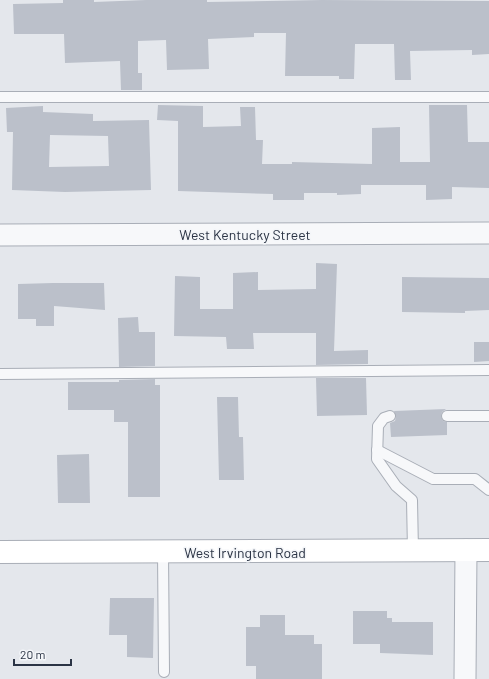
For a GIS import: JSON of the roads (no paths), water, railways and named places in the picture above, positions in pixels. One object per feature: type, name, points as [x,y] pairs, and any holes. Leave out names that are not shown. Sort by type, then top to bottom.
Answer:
[{"type":"main road","name":"West Irvington Road","points":[[0,552],[489,550]]},
{"type":"street","name":"West Kentucky Street","points":[[0,235],[489,233]]},
{"type":"street","points":[[464,679],[466,550]]},
{"type":"lane","points":[[0,97],[489,97]]},
{"type":"lane","points":[[0,374],[489,370]]},
{"type":"lane","points":[[390,416],[384,418],[378,426],[377,459],[396,486],[412,500],[413,551]]},
{"type":"lane","points":[[447,416],[489,416]]},
{"type":"lane","points":[[377,450],[433,479],[475,479],[489,490]]},
{"type":"lane","points":[[162,552],[164,672]]}]
